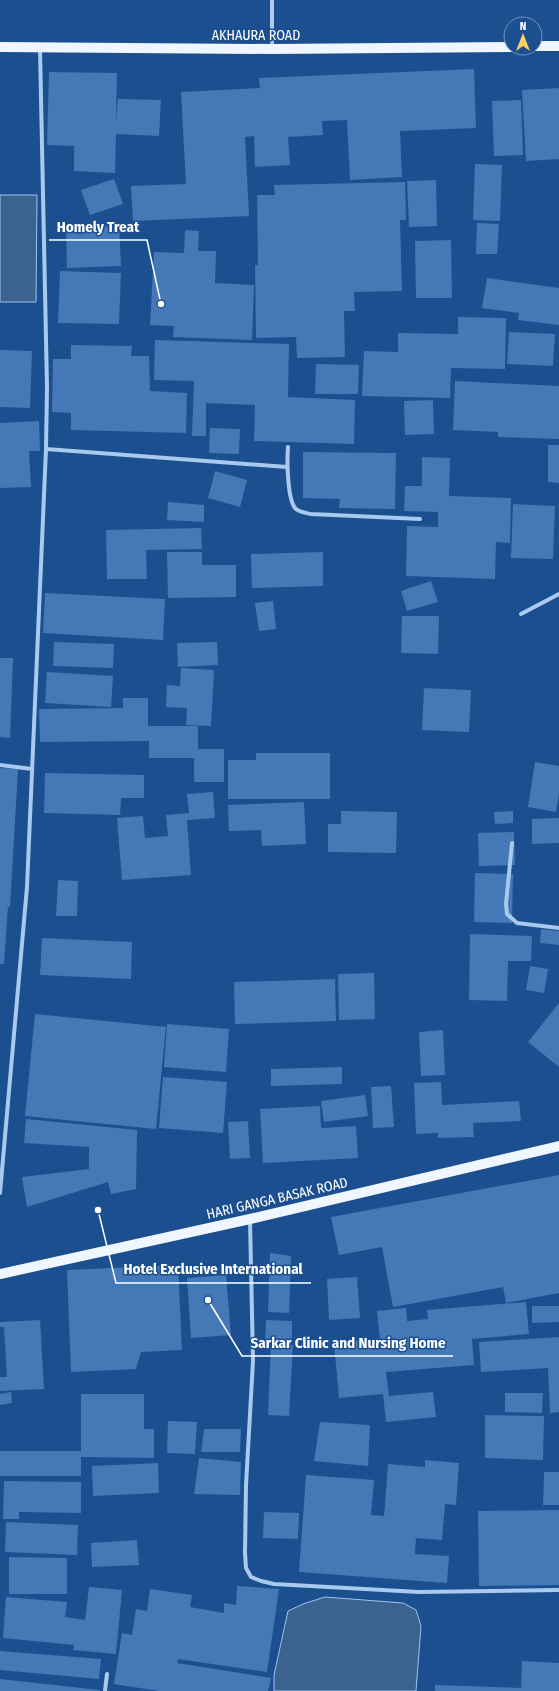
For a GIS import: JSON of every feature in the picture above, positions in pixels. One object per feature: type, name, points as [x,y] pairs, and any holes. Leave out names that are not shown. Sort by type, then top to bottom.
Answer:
[{"type":"main road","points":[[543,46],[559,46]]},
{"type":"main road","name":"AKHAURA ROAD","points":[[0,47],[272,49],[503,47]]},
{"type":"main road","name":"HARI GANGA BASAK ROAD","points":[[0,1274],[250,1219],[559,1146]]},
{"type":"street","points":[[272,0],[272,49]]},
{"type":"street","points":[[0,1192],[27,887],[46,449],[47,387],[40,47]]},
{"type":"street","points":[[288,447],[287,467],[292,504],[296,510],[311,514],[420,520]]},
{"type":"street","points":[[46,449],[287,467]]},
{"type":"street","points":[[521,614],[559,594]]},
{"type":"street","points":[[0,765],[32,769]]},
{"type":"street","points":[[512,843],[506,904],[507,914],[518,923],[559,928]]},
{"type":"street","points":[[250,1219],[253,1360],[246,1485],[245,1553],[246,1568],[251,1577],[274,1584],[419,1592],[559,1590]]},
{"type":"street","points":[[104,1691],[106,1674]]},
{"type":"water","points":[[0,195],[37,195],[36,302],[0,302]]},
{"type":"water","points":[[325,1597],[403,1603],[416,1610],[421,1626],[416,1691],[274,1691],[274,1675],[288,1611],[303,1604]]},
{"type":"building","points":[[474,69],[476,128],[400,131],[402,177],[350,180],[347,120],[322,121],[323,135],[288,137],[290,165],[255,167],[254,136],[245,137],[249,216],[133,221],[131,186],[186,184],[181,92],[260,88],[259,78]]},
{"type":"building","points":[[49,72],[117,73],[116,122],[118,99],[161,100],[159,136],[116,134],[115,173],[74,171],[74,146],[47,145]]},
{"type":"building","points":[[559,88],[559,159],[526,161],[522,90]]},
{"type":"building","points":[[521,100],[523,155],[494,156],[492,101]]},
{"type":"building","points":[[475,164],[502,165],[500,221],[473,220]]},
{"type":"building","points":[[114,179],[123,204],[90,215],[81,190]]},
{"type":"building","points":[[436,180],[437,226],[409,227],[407,181]]},
{"type":"building","points":[[405,182],[406,220],[400,220],[402,291],[354,292],[355,311],[344,311],[345,357],[297,358],[296,337],[256,338],[255,265],[258,265],[257,195],[275,195],[274,185]]},
{"type":"building","points":[[477,223],[499,224],[497,254],[476,254]]},
{"type":"building","points":[[119,226],[121,266],[67,268],[66,228]]},
{"type":"building","points":[[185,230],[199,231],[198,251],[216,251],[215,283],[254,285],[252,340],[173,337],[174,326],[150,325],[154,252],[184,253]]},
{"type":"building","points":[[451,240],[452,298],[416,298],[415,241]]},
{"type":"building","points":[[60,271],[121,273],[119,324],[58,323]]},
{"type":"building","points":[[487,278],[559,288],[559,325],[518,320],[519,313],[482,308]]},
{"type":"building","points":[[458,317],[506,318],[505,369],[451,368],[450,398],[362,396],[364,351],[398,352],[398,333],[458,334]]},
{"type":"building","points":[[509,332],[555,334],[553,366],[507,364]]},
{"type":"building","points":[[155,340],[289,344],[288,397],[355,400],[354,444],[254,441],[255,405],[206,403],[206,436],[192,436],[194,381],[154,380]]},
{"type":"building","points":[[71,345],[132,346],[131,356],[149,356],[150,391],[187,393],[186,433],[71,430],[71,413],[52,412],[53,359],[71,359]]},
{"type":"building","points":[[0,350],[32,351],[30,408],[0,407]]},
{"type":"building","points":[[316,364],[359,365],[358,394],[315,394]]},
{"type":"building","points":[[455,381],[559,386],[559,439],[498,437],[498,432],[453,430]]},
{"type":"building","points":[[433,400],[434,434],[405,435],[404,401]]},
{"type":"building","points":[[39,421],[40,451],[29,451],[31,487],[0,488],[0,423]]},
{"type":"building","points":[[210,428],[240,429],[239,454],[209,453]]},
{"type":"building","points":[[548,445],[559,445],[559,483],[548,482]]},
{"type":"building","points":[[303,452],[396,453],[395,509],[339,508],[340,499],[303,498]]},
{"type":"building","points":[[422,457],[450,458],[449,496],[511,498],[510,543],[496,542],[495,579],[406,576],[407,526],[438,527],[438,512],[404,511],[405,486],[422,486]]},
{"type":"building","points":[[215,471],[247,480],[240,507],[208,498]]},
{"type":"building","points":[[168,502],[204,505],[204,522],[167,520]]},
{"type":"building","points":[[513,504],[555,506],[553,559],[511,558]]},
{"type":"building","points":[[201,528],[202,549],[146,550],[147,579],[107,579],[106,530]]},
{"type":"building","points":[[167,552],[202,552],[202,565],[236,565],[236,597],[168,598]]},
{"type":"building","points":[[323,552],[323,586],[252,588],[251,554]]},
{"type":"building","points":[[431,581],[438,602],[407,611],[401,591]]},
{"type":"building","points":[[45,593],[165,599],[163,640],[43,633]]},
{"type":"building","points":[[273,601],[276,629],[259,631],[255,603]]},
{"type":"building","points":[[402,616],[439,616],[438,654],[401,653]]},
{"type":"building","points":[[54,642],[114,644],[113,668],[53,666]]},
{"type":"building","points":[[217,642],[218,665],[178,667],[177,643]]},
{"type":"building","points":[[0,658],[13,658],[10,738],[0,737]]},
{"type":"building","points":[[181,668],[214,670],[211,726],[186,725],[187,708],[166,707],[167,685],[180,686]]},
{"type":"building","points":[[47,672],[113,676],[111,707],[45,703]]},
{"type":"building","points":[[424,688],[471,690],[469,732],[422,730]]},
{"type":"building","points":[[123,698],[148,698],[148,726],[198,726],[198,749],[224,749],[224,782],[194,782],[194,758],[149,758],[149,741],[40,742],[39,709],[123,708]]},
{"type":"building","points":[[256,753],[330,753],[330,799],[228,799],[228,760],[256,760]]},
{"type":"building","points":[[535,762],[559,766],[559,793],[556,812],[528,807]]},
{"type":"building","points":[[0,768],[18,769],[10,907],[8,907],[4,964],[0,964]]},
{"type":"building","points":[[45,773],[144,775],[144,798],[121,798],[120,815],[44,813]]},
{"type":"building","points":[[213,792],[215,818],[187,820],[191,875],[122,880],[117,818],[143,816],[145,838],[168,836],[166,815],[189,813],[187,794]]},
{"type":"building","points":[[304,802],[306,844],[262,846],[261,830],[229,831],[228,805]]},
{"type":"building","points":[[341,811],[397,812],[396,853],[328,852],[328,824],[341,824]]},
{"type":"building","points":[[513,811],[513,823],[495,824],[494,812]]},
{"type":"building","points":[[559,818],[559,843],[532,844],[532,819]]},
{"type":"building","points":[[514,832],[515,865],[479,866],[478,833]]},
{"type":"building","points":[[475,873],[513,874],[512,923],[474,922]]},
{"type":"building","points":[[58,880],[78,881],[77,916],[56,916]]},
{"type":"building","points":[[541,929],[559,931],[559,945],[540,943]]},
{"type":"building","points":[[470,934],[532,936],[531,961],[508,961],[507,1001],[469,1000]]},
{"type":"building","points":[[42,938],[132,942],[131,979],[40,975]]},
{"type":"building","points":[[530,966],[548,969],[544,993],[526,990]]},
{"type":"building","points":[[374,973],[375,1019],[339,1020],[338,974]]},
{"type":"building","points":[[335,979],[336,1021],[235,1024],[234,982]]},
{"type":"building","points":[[559,1003],[559,1067],[528,1042]]},
{"type":"building","points":[[35,1014],[166,1027],[156,1129],[25,1116]]},
{"type":"building","points":[[167,1024],[229,1029],[226,1072],[164,1067]]},
{"type":"building","points":[[443,1030],[445,1075],[421,1076],[419,1032]]},
{"type":"building","points":[[342,1067],[342,1084],[271,1086],[271,1069]]},
{"type":"building","points":[[163,1077],[227,1082],[223,1133],[159,1128]]},
{"type":"building","points":[[441,1082],[442,1105],[519,1101],[521,1121],[473,1123],[474,1137],[438,1138],[438,1133],[416,1134],[414,1083]]},
{"type":"building","points":[[391,1086],[394,1127],[373,1128],[371,1087]]},
{"type":"building","points":[[365,1095],[368,1116],[324,1122],[321,1101]]},
{"type":"building","points":[[320,1106],[321,1128],[356,1126],[358,1158],[263,1163],[260,1109]]},
{"type":"building","points":[[26,1119],[137,1130],[136,1189],[111,1194],[108,1182],[27,1207],[22,1177],[89,1169],[89,1147],[24,1143]]},
{"type":"building","points":[[248,1121],[250,1158],[230,1159],[228,1122]]},
{"type":"building","points":[[559,1175],[559,1293],[506,1303],[503,1287],[393,1307],[382,1247],[339,1255],[331,1217]]},
{"type":"building","points":[[270,1253],[291,1256],[289,1313],[268,1312]]},
{"type":"building","points":[[178,1265],[182,1350],[141,1352],[136,1369],[71,1372],[67,1270]]},
{"type":"building","points":[[226,1275],[231,1335],[191,1338],[187,1278]]},
{"type":"building","points":[[357,1277],[360,1318],[329,1320],[327,1279]]},
{"type":"building","points":[[526,1302],[529,1334],[472,1339],[474,1365],[386,1372],[389,1396],[433,1392],[436,1417],[386,1422],[383,1394],[339,1398],[334,1343],[380,1339],[377,1311],[406,1308],[407,1321],[428,1319],[427,1310]]},
{"type":"building","points":[[532,1306],[559,1306],[559,1322],[532,1323]]},
{"type":"building","points":[[40,1320],[44,1389],[0,1391],[0,1377],[7,1377],[4,1327],[0,1327],[0,1322]]},
{"type":"building","points":[[266,1320],[292,1321],[292,1343],[265,1342]]},
{"type":"building","points":[[559,1337],[559,1412],[550,1413],[548,1368],[481,1372],[479,1342]]},
{"type":"building","points":[[271,1344],[293,1345],[289,1416],[268,1415]]},
{"type":"building","points":[[11,1392],[12,1403],[0,1405],[0,1394]]},
{"type":"building","points":[[505,1393],[543,1393],[542,1413],[505,1412]]},
{"type":"building","points":[[81,1394],[144,1394],[144,1429],[154,1429],[154,1458],[81,1457],[81,1476],[0,1476],[0,1451],[81,1451]]},
{"type":"building","points":[[485,1415],[544,1416],[543,1460],[485,1458]]},
{"type":"building","points":[[168,1421],[197,1422],[195,1454],[167,1453]]},
{"type":"building","points":[[320,1422],[370,1425],[368,1466],[314,1461]]},
{"type":"building","points":[[204,1429],[241,1429],[240,1452],[201,1452]]},
{"type":"building","points":[[199,1458],[241,1462],[240,1495],[194,1494]]},
{"type":"building","points":[[425,1460],[459,1463],[456,1505],[445,1504],[442,1540],[416,1538],[415,1554],[449,1556],[447,1583],[299,1572],[306,1475],[374,1480],[371,1515],[384,1516],[388,1464],[425,1467]]},
{"type":"building","points":[[158,1463],[159,1493],[93,1496],[92,1466]]},
{"type":"building","points":[[544,1472],[559,1472],[559,1505],[543,1505]]},
{"type":"building","points":[[4,1481],[81,1482],[81,1513],[19,1512],[19,1519],[3,1519]]},
{"type":"building","points":[[559,1510],[559,1585],[479,1586],[478,1511]]},
{"type":"building","points":[[264,1512],[299,1513],[298,1539],[263,1538]]},
{"type":"building","points":[[6,1522],[78,1525],[77,1555],[5,1552]]},
{"type":"building","points":[[137,1540],[139,1565],[92,1567],[91,1543]]},
{"type":"building","points":[[9,1557],[67,1558],[67,1594],[9,1594]]},
{"type":"building","points":[[237,1586],[279,1589],[267,1672],[178,1659],[177,1663],[271,1678],[268,1691],[159,1691],[114,1684],[122,1633],[132,1635],[136,1609],[147,1611],[150,1589],[192,1595],[190,1607],[224,1613],[224,1603],[236,1605]]},
{"type":"building","points":[[89,1587],[122,1590],[116,1654],[73,1650],[74,1645],[3,1638],[6,1597],[67,1602],[65,1617],[85,1620]]},
{"type":"building","points":[[0,1651],[101,1659],[99,1679],[0,1670]]},
{"type":"building","points":[[522,1661],[559,1663],[559,1691],[435,1691],[435,1685],[521,1688]]},
{"type":"building","points":[[0,1679],[100,1690],[100,1691],[0,1691]]},
{"type":"place","name":"Homely Treat","points":[[161,304]]},
{"type":"place","name":"Hotel Exclusive International","points":[[98,1210]]},
{"type":"place","name":"Sarkar Clinic and Nursing Home","points":[[208,1300]]}]
